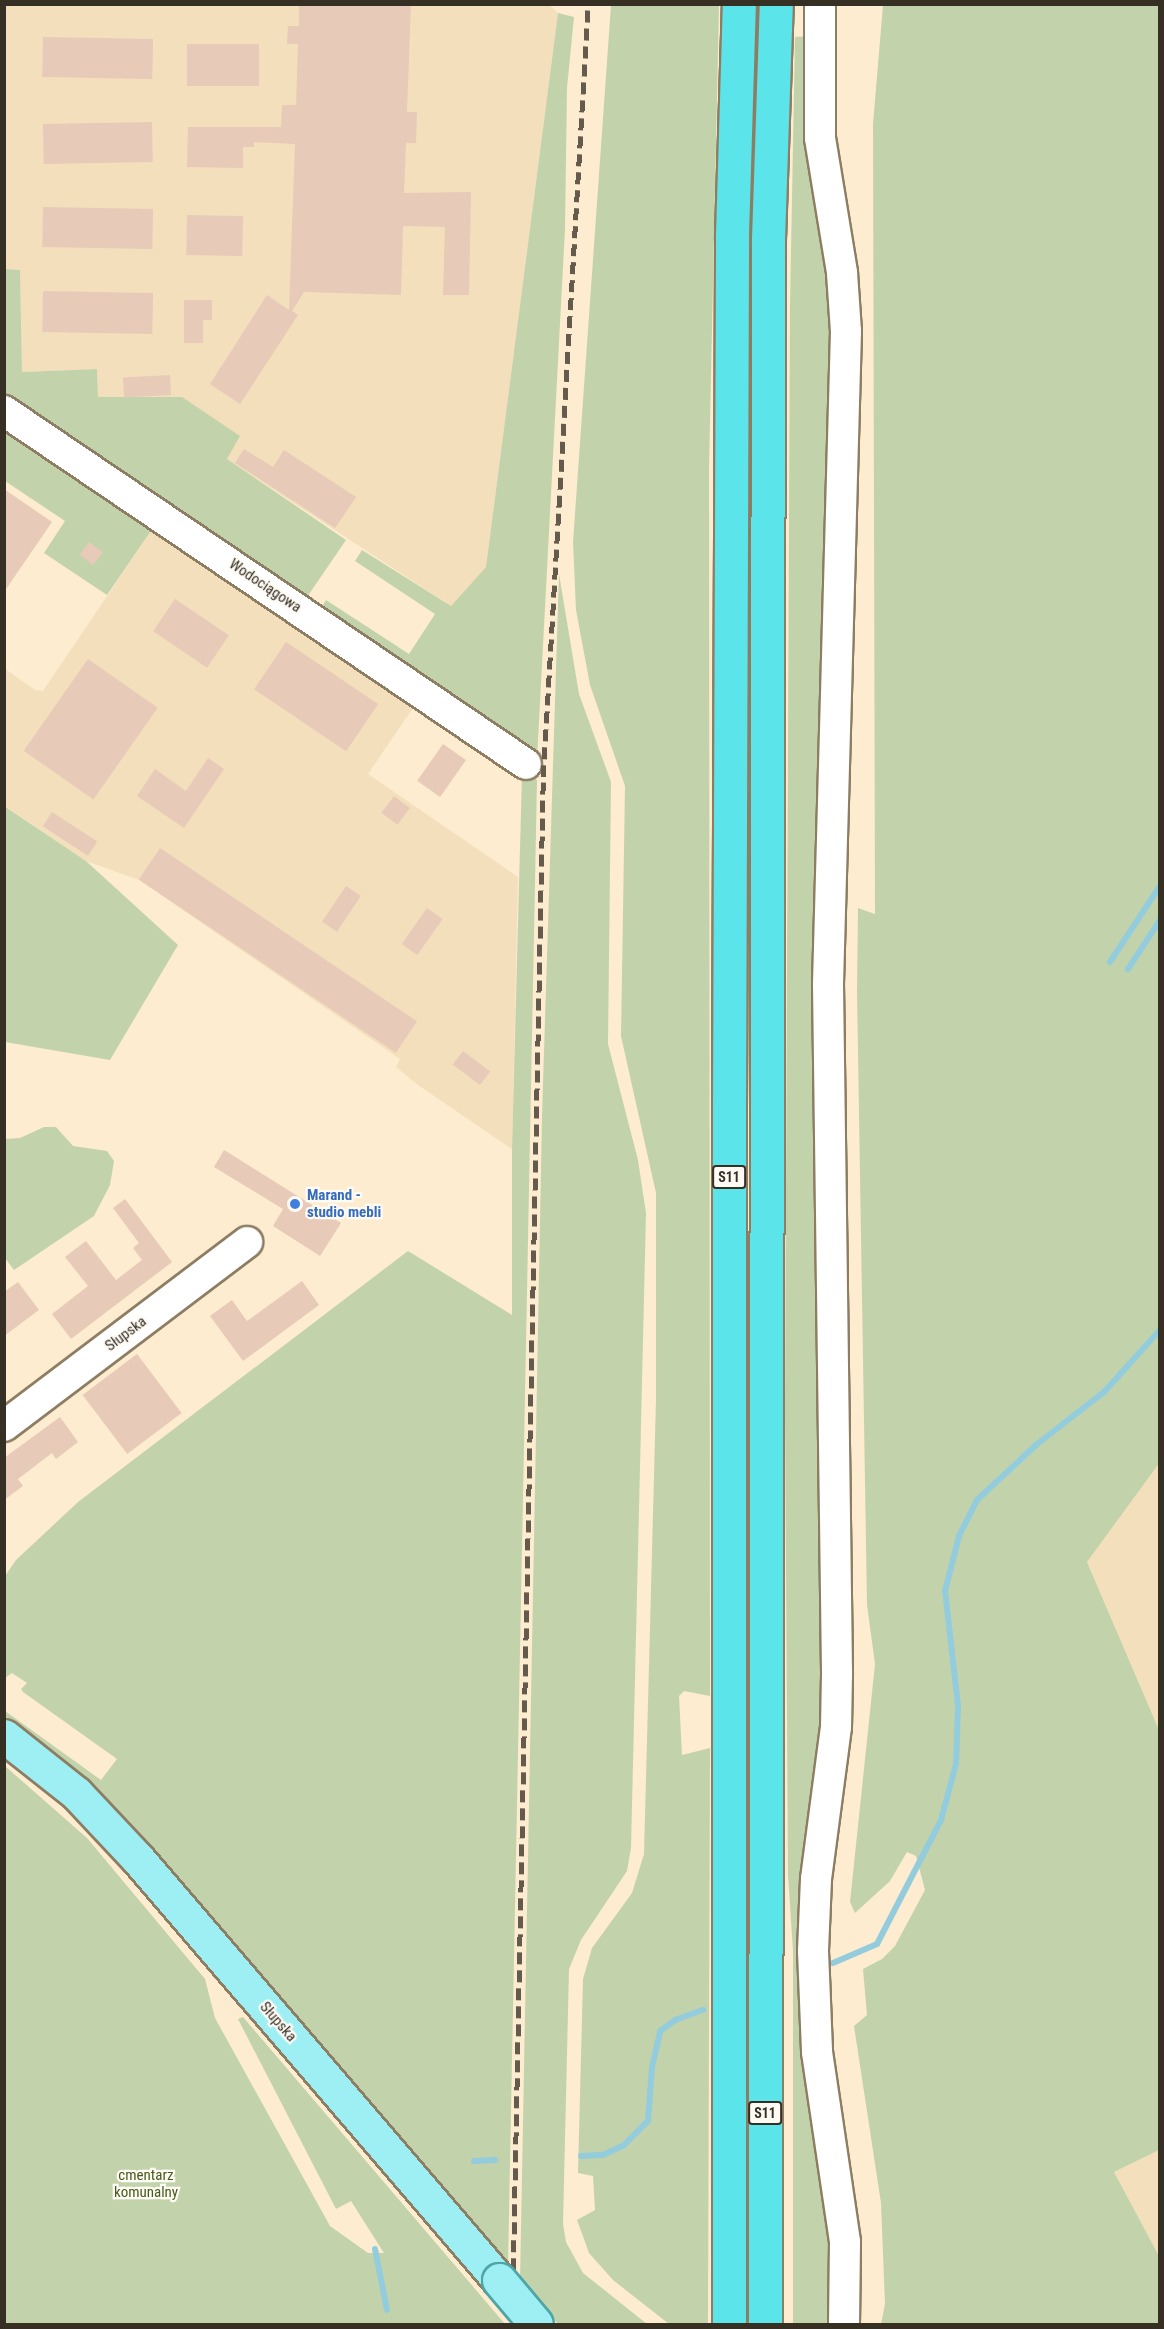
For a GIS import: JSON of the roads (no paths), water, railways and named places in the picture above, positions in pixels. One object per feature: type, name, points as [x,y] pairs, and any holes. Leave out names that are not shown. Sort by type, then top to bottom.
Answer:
[{"type":"highway","name":"S11","points":[[765,2325],[768,251],[776,15]]},
{"type":"highway","name":"S11","points":[[729,2325],[732,235],[738,17]]},
{"type":"main road","name":"Słupska","points":[[4,1736],[76,1793],[138,1858],[536,2325]]},
{"type":"street","points":[[820,12],[820,138],[842,273],[846,331],[828,984],[836,1727],[816,1879],[813,1951],[817,2052],[844,2232],[844,2325]]},
{"type":"street","name":"Wodociągowa","points":[[4,411],[526,764]]},
{"type":"street","name":"Słupska","points":[[4,1426],[247,1242]]},
{"type":"waterway","points":[[1110,962],[1160,886]]},
{"type":"waterway","points":[[1128,969],[1160,920]]},
{"type":"waterway","points":[[833,1963],[877,1944],[941,1820],[956,1764],[958,1706],[945,1591],[959,1536],[977,1500],[1036,1445],[1105,1391],[1160,1330]]},
{"type":"waterway","points":[[581,2156],[603,2155],[624,2145],[648,2121],[652,2067],[660,2031],[675,2020],[703,2010]]},
{"type":"waterway","points":[[474,2161],[495,2160]]},
{"type":"waterway","points":[[375,2249],[387,2310]]},
{"type":"railway","points":[[512,2324],[543,777],[588,4]]},
{"type":"place","name":"Marand - studio mebli","points":[[295,1204]]},
{"type":"park label","name":"cmentarz komunalny","points":[[146,2184]]}]
